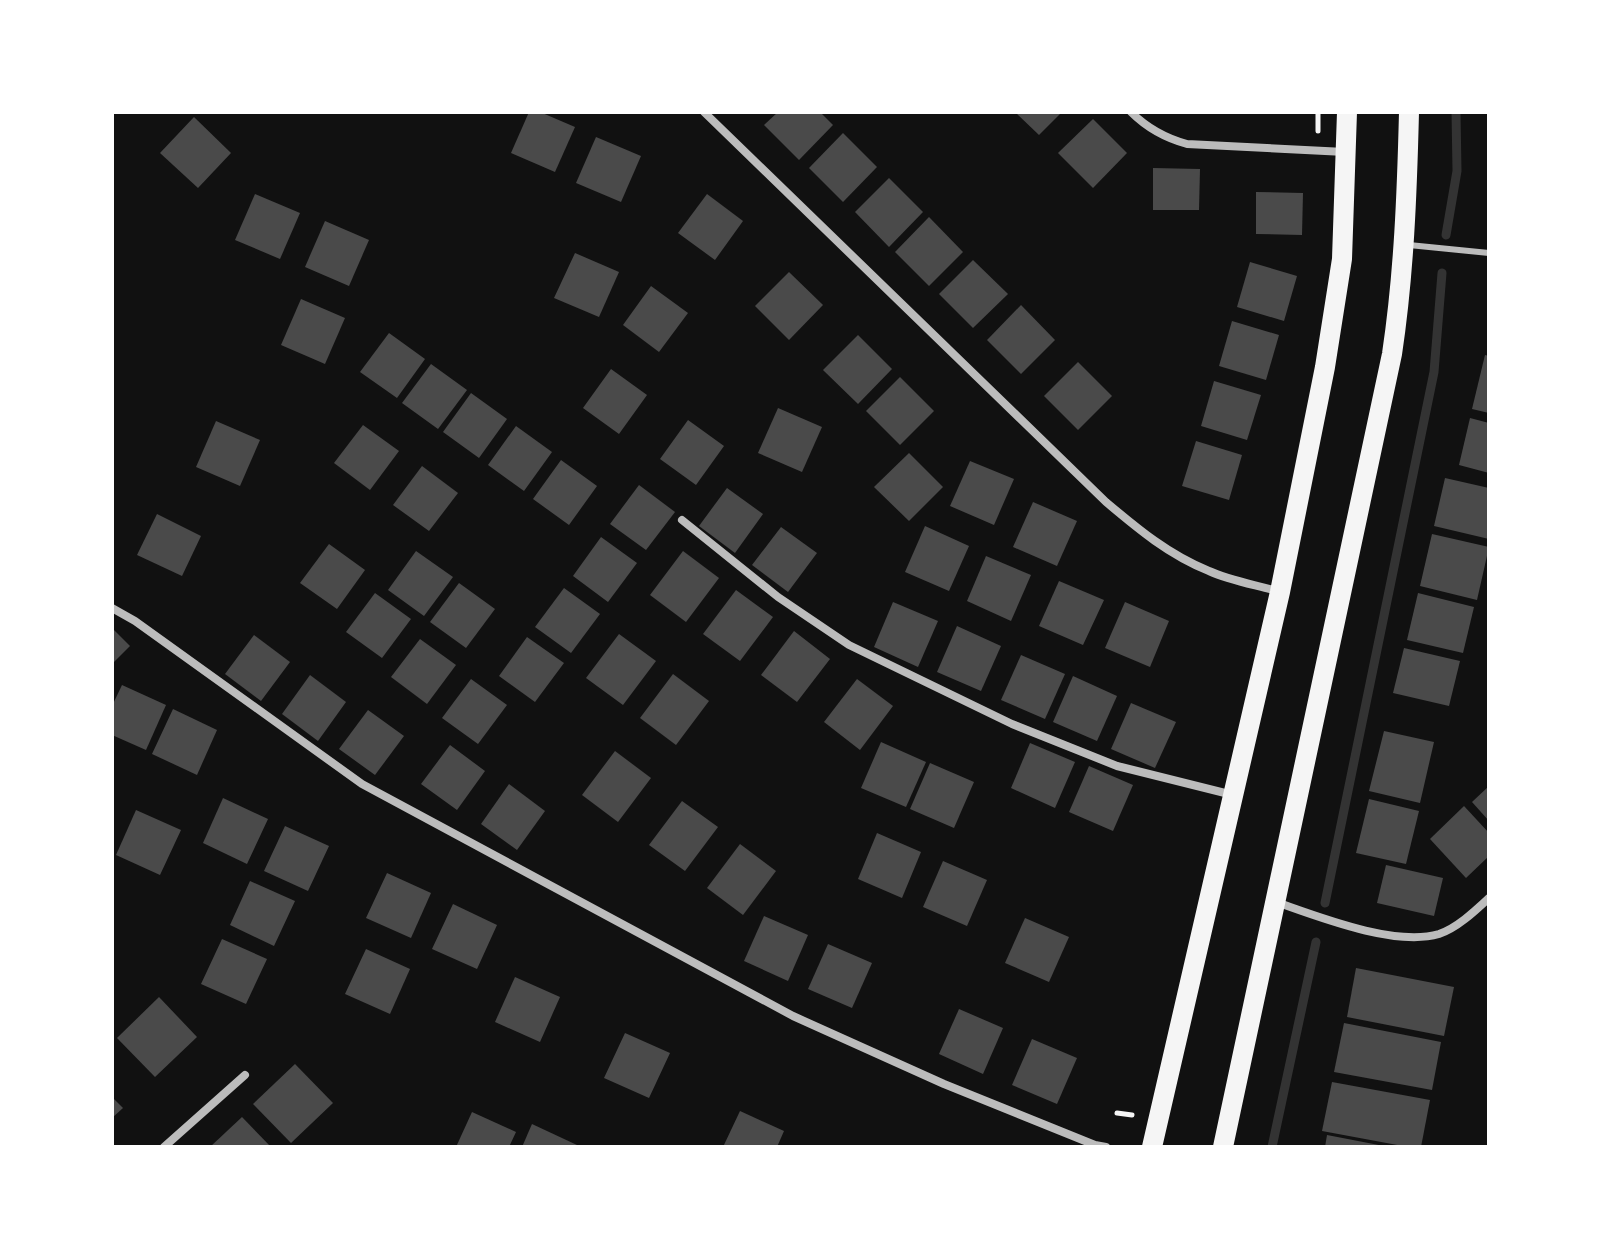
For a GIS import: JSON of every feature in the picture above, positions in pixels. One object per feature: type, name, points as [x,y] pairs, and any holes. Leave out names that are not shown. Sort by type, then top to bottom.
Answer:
[{"type":"main road","points":[[1152,1147],[1280,592],[1335,313],[1342,259],[1347,112]]},
{"type":"main road","points":[[1223,1147],[1392,354],[1401,300],[1405,244],[1409,112]]},
{"type":"street","points":[[704,112],[1106,502],[1146,536],[1178,557],[1210,572],[1280,592]]},
{"type":"street","points":[[1131,112],[1150,128],[1187,144],[1347,152]]},
{"type":"street","points":[[682,520],[778,597],[849,645],[1012,724],[1117,766],[1234,795]]},
{"type":"street","points":[[112,608],[135,621],[362,784],[793,1016],[944,1084],[1106,1147]]},
{"type":"street","points":[[1276,902],[1342,924],[1408,937],[1442,933],[1489,898]]},
{"type":"street","points":[[164,1147],[245,1075]]},
{"type":"lane","points":[[1405,244],[1489,253]]},
{"type":"path","points":[[1117,1113],[1132,1115]]},
{"type":"building","points":[[529,112],[540,112],[575,127],[555,172],[511,153]]},
{"type":"building","points":[[778,112],[820,112],[833,125],[799,160],[764,125]]},
{"type":"building","points":[[1015,112],[1062,112],[1039,135]]},
{"type":"building","points":[[194,117],[231,153],[198,188],[160,153]]},
{"type":"building","points":[[1093,119],[1127,153],[1093,188],[1058,153]]},
{"type":"building","points":[[843,133],[877,167],[843,202],[809,168]]},
{"type":"building","points":[[596,137],[641,156],[621,202],[576,183]]},
{"type":"building","points":[[1153,168],[1200,169],[1199,210],[1153,210]]},
{"type":"building","points":[[889,178],[923,212],[889,247],[855,212]]},
{"type":"building","points":[[1256,192],[1303,193],[1302,235],[1256,234]]},
{"type":"building","points":[[255,194],[300,213],[280,259],[235,240]]},
{"type":"building","points":[[707,194],[743,221],[715,260],[678,233]]},
{"type":"building","points":[[929,217],[963,252],[929,286],[895,252]]},
{"type":"building","points":[[325,221],[369,240],[349,286],[305,267]]},
{"type":"building","points":[[575,253],[619,272],[599,317],[554,298]]},
{"type":"building","points":[[973,260],[1008,294],[973,328],[939,294]]},
{"type":"building","points":[[1250,262],[1297,276],[1284,321],[1237,307]]},
{"type":"building","points":[[789,272],[823,305],[789,340],[755,306]]},
{"type":"building","points":[[651,286],[688,313],[659,352],[623,325]]},
{"type":"building","points":[[301,299],[345,318],[325,364],[281,345]]},
{"type":"building","points":[[1021,305],[1055,340],[1021,374],[987,340]]},
{"type":"building","points":[[1232,321],[1279,335],[1266,380],[1219,366]]},
{"type":"building","points":[[389,333],[425,359],[397,398],[360,372]]},
{"type":"building","points":[[858,335],[892,369],[858,404],[823,370]]},
{"type":"building","points":[[1485,355],[1489,356],[1489,413],[1472,409]]},
{"type":"building","points":[[1078,362],[1112,396],[1078,430],[1044,396]]},
{"type":"building","points":[[431,364],[467,390],[438,429],[402,403]]},
{"type":"building","points":[[611,369],[647,395],[619,434],[583,408]]},
{"type":"building","points":[[900,377],[934,411],[900,445],[866,411]]},
{"type":"building","points":[[1214,381],[1261,395],[1247,440],[1201,426]]},
{"type":"building","points":[[471,393],[507,419],[479,458],[443,432]]},
{"type":"building","points":[[778,408],[822,427],[802,472],[758,453]]},
{"type":"building","points":[[1470,418],[1489,423],[1489,473],[1459,465]]},
{"type":"building","points":[[688,420],[724,446],[696,485],[660,459]]},
{"type":"building","points":[[216,421],[260,440],[240,486],[196,467]]},
{"type":"building","points":[[363,425],[399,451],[370,490],[334,463]]},
{"type":"building","points":[[516,426],[552,452],[524,491],[488,465]]},
{"type":"building","points":[[1196,441],[1242,455],[1229,500],[1182,486]]},
{"type":"building","points":[[909,453],[943,487],[909,521],[874,487]]},
{"type":"building","points":[[561,460],[597,486],[569,525],[533,499]]},
{"type":"building","points":[[970,461],[1014,479],[994,525],[950,506]]},
{"type":"building","points":[[422,466],[458,493],[429,531],[393,505]]},
{"type":"building","points":[[1445,478],[1489,488],[1489,539],[1434,526]]},
{"type":"building","points":[[639,485],[675,512],[646,550],[610,524]]},
{"type":"building","points":[[727,488],[763,514],[735,553],[699,526]]},
{"type":"building","points":[[1033,502],[1077,521],[1057,566],[1013,547]]},
{"type":"building","points":[[157,514],[201,536],[182,576],[137,555]]},
{"type":"building","points":[[925,526],[969,546],[949,591],[905,572]]},
{"type":"building","points":[[781,527],[817,553],[788,592],[752,565]]},
{"type":"building","points":[[1432,534],[1489,547],[1477,600],[1420,586]]},
{"type":"building","points":[[601,537],[637,563],[608,602],[573,576]]},
{"type":"building","points":[[329,544],[365,570],[337,609],[300,583]]},
{"type":"building","points":[[416,551],[453,577],[424,616],[388,590]]},
{"type":"building","points":[[683,551],[719,578],[686,622],[650,595]]},
{"type":"building","points":[[986,556],[1031,575],[1011,621],[967,601]]},
{"type":"building","points":[[1059,581],[1104,600],[1083,645],[1039,626]]},
{"type":"building","points":[[459,583],[495,609],[466,648],[430,622]]},
{"type":"building","points":[[564,588],[600,614],[571,653],[535,627]]},
{"type":"building","points":[[736,590],[773,617],[740,661],[703,634]]},
{"type":"building","points":[[375,593],[411,619],[382,658],[346,632]]},
{"type":"building","points":[[1418,593],[1474,607],[1463,653],[1407,640]]},
{"type":"building","points":[[893,602],[938,621],[918,667],[874,647]]},
{"type":"building","points":[[1125,602],[1169,621],[1150,667],[1105,648]]},
{"type":"building","points":[[957,626],[1001,646],[981,691],[937,672]]},
{"type":"building","points":[[112,628],[130,646],[112,664]]},
{"type":"building","points":[[794,631],[830,659],[797,702],[761,675]]},
{"type":"building","points":[[619,634],[656,661],[623,705],[586,678]]},
{"type":"building","points":[[254,635],[290,662],[261,701],[225,674]]},
{"type":"building","points":[[527,637],[564,663],[535,702],[499,676]]},
{"type":"building","points":[[420,639],[456,665],[427,704],[391,677]]},
{"type":"building","points":[[1404,648],[1460,661],[1449,706],[1393,693]]},
{"type":"building","points":[[1021,655],[1065,674],[1045,719],[1001,700]]},
{"type":"building","points":[[673,674],[709,701],[676,745],[640,718]]},
{"type":"building","points":[[310,675],[346,702],[318,741],[282,714]]},
{"type":"building","points":[[1073,676],[1117,696],[1097,741],[1053,722]]},
{"type":"building","points":[[471,679],[507,705],[478,744],[442,718]]},
{"type":"building","points":[[857,679],[893,706],[860,750],[824,722]]},
{"type":"building","points":[[122,685],[166,705],[146,750],[112,735],[112,706]]},
{"type":"building","points":[[1131,703],[1176,722],[1155,768],[1111,749]]},
{"type":"building","points":[[173,709],[217,730],[197,775],[152,754]]},
{"type":"building","points":[[368,710],[404,736],[375,775],[339,749]]},
{"type":"building","points":[[1384,731],[1434,742],[1420,803],[1369,791]]},
{"type":"building","points":[[881,742],[926,762],[906,807],[861,788]]},
{"type":"building","points":[[1030,743],[1075,762],[1055,808],[1011,788]]},
{"type":"building","points":[[450,745],[485,771],[457,810],[421,784]]},
{"type":"building","points":[[615,751],[651,778],[618,822],[582,795]]},
{"type":"building","points":[[930,763],[974,782],[954,828],[910,809]]},
{"type":"building","points":[[1089,766],[1133,785],[1113,831],[1069,812]]},
{"type":"building","points":[[509,784],[545,811],[517,850],[481,824]]},
{"type":"building","points":[[1489,786],[1489,821],[1472,802]]},
{"type":"building","points":[[223,798],[268,819],[247,864],[203,843]]},
{"type":"building","points":[[1369,799],[1419,811],[1406,864],[1356,853]]},
{"type":"building","points":[[682,801],[718,827],[685,871],[649,845]]},
{"type":"building","points":[[1464,806],[1489,833],[1489,856],[1466,878],[1430,839]]},
{"type":"building","points":[[136,810],[181,830],[160,875],[116,855]]},
{"type":"building","points":[[285,826],[329,846],[308,891],[264,871]]},
{"type":"building","points":[[877,833],[921,852],[902,898],[858,879]]},
{"type":"building","points":[[740,844],[776,871],[743,915],[707,888]]},
{"type":"building","points":[[943,861],[987,880],[967,926],[923,907]]},
{"type":"building","points":[[1386,865],[1443,878],[1434,916],[1377,903]]},
{"type":"building","points":[[387,873],[431,893],[411,938],[366,918]]},
{"type":"building","points":[[250,881],[295,901],[274,946],[230,925]]},
{"type":"building","points":[[453,904],[497,925],[477,969],[432,949]]},
{"type":"building","points":[[764,916],[808,935],[788,981],[744,961]]},
{"type":"building","points":[[1025,918],[1069,937],[1049,982],[1005,963]]},
{"type":"building","points":[[222,939],[267,959],[246,1004],[201,984]]},
{"type":"building","points":[[828,944],[872,963],[852,1008],[808,989]]},
{"type":"building","points":[[366,949],[410,969],[390,1014],[345,994]]},
{"type":"building","points":[[1356,968],[1454,987],[1444,1036],[1347,1017]]},
{"type":"building","points":[[515,977],[560,997],[540,1042],[495,1022]]},
{"type":"building","points":[[159,997],[197,1037],[155,1077],[117,1038]]},
{"type":"building","points":[[959,1009],[1003,1028],[983,1074],[939,1054]]},
{"type":"building","points":[[1344,1023],[1441,1042],[1432,1090],[1334,1072]]},
{"type":"building","points":[[625,1033],[670,1053],[649,1098],[604,1078]]},
{"type":"building","points":[[1032,1039],[1077,1058],[1057,1104],[1012,1085]]},
{"type":"building","points":[[295,1064],[333,1103],[291,1143],[253,1104]]},
{"type":"building","points":[[1332,1082],[1430,1100],[1421,1147],[1322,1131]]},
{"type":"building","points":[[112,1097],[123,1108],[112,1118]]},
{"type":"building","points":[[740,1111],[784,1131],[777,1147],[723,1147]]},
{"type":"building","points":[[472,1112],[516,1132],[509,1147],[456,1147]]},
{"type":"building","points":[[242,1117],[271,1147],[210,1147]]},
{"type":"building","points":[[532,1124],[577,1145],[522,1147]]},
{"type":"building","points":[[1327,1135],[1384,1146],[1384,1147],[1325,1147]]},
{"type":"waterway","points":[[1446,235],[1457,171],[1456,112]]},
{"type":"waterway","points":[[1325,903],[1434,372],[1442,273]]},
{"type":"waterway","points":[[1272,1147],[1316,942]]}]
